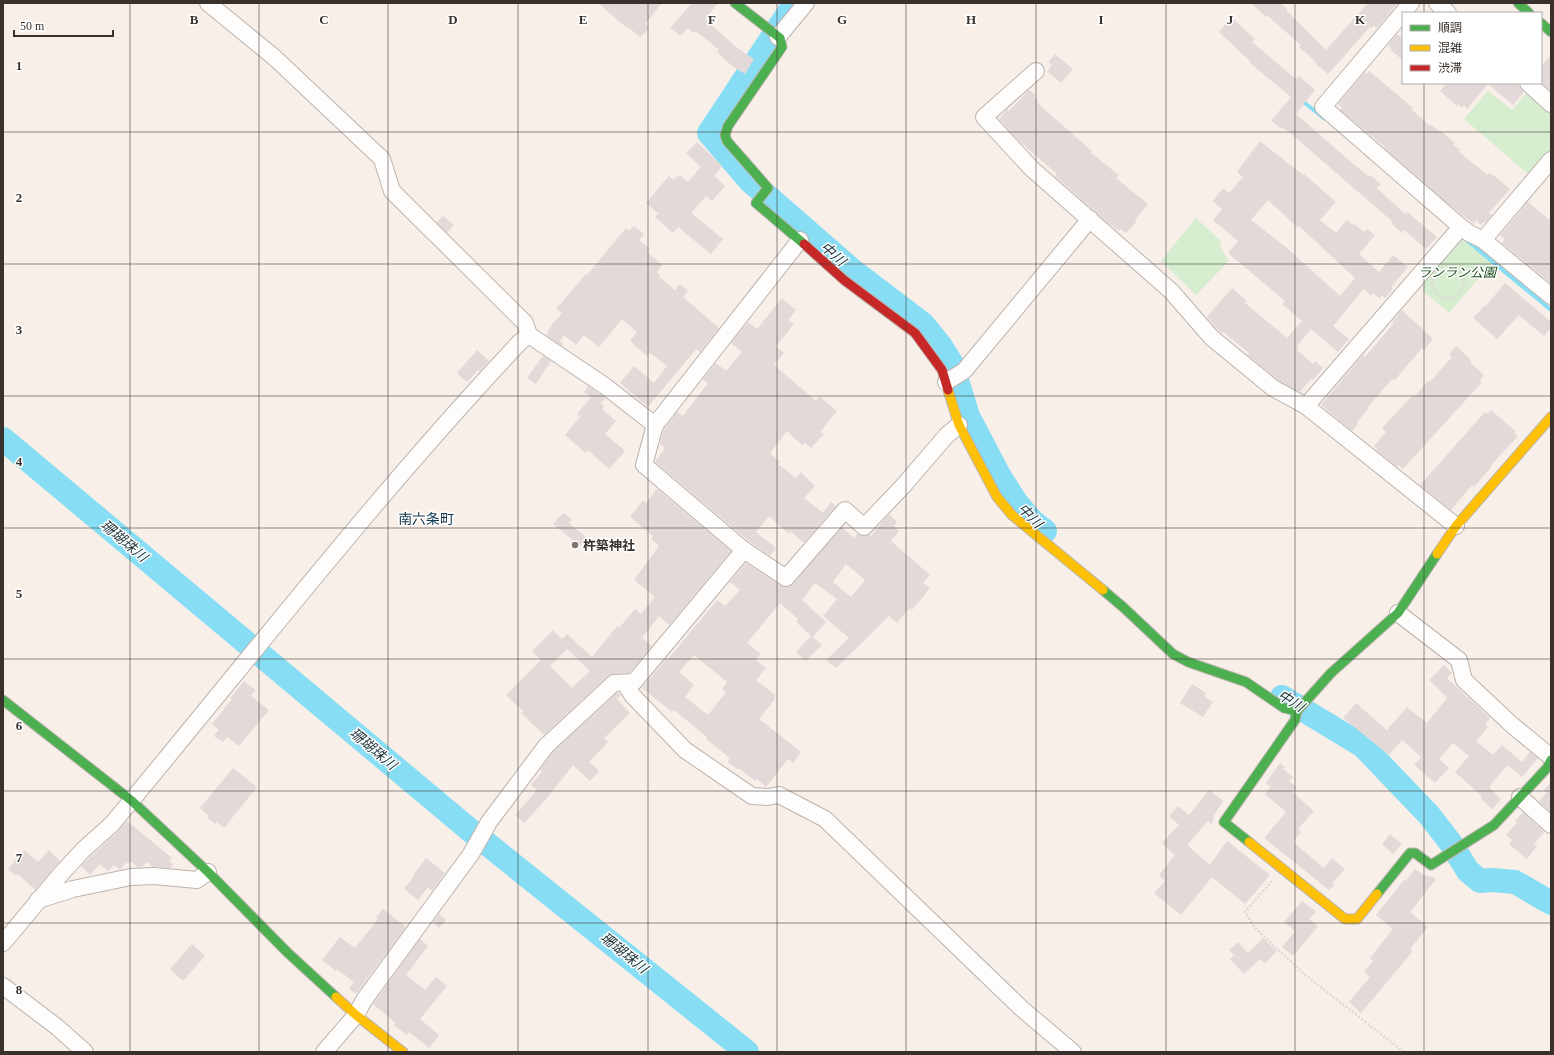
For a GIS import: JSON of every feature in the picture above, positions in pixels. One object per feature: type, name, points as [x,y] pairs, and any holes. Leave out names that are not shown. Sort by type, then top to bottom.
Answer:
[{"type":"street","points":[[208,3],[275,58],[382,159],[392,191],[525,323],[530,335],[606,386],[655,425]]},
{"type":"street","points":[[735,3],[780,38],[782,47],[728,126],[725,135],[727,141],[768,188],[756,203],[844,280],[915,334],[942,370],[959,425],[997,497],[1012,515],[1124,606],[1173,654],[1188,662],[1246,682],[1284,708],[1297,711]]},
{"type":"street","points":[[778,37],[806,3]]},
{"type":"street","points":[[1403,12],[1411,3]]},
{"type":"street","points":[[1437,3],[1447,12]]},
{"type":"street","points":[[1518,3],[1528,12]]},
{"type":"street","points":[[1402,14],[1323,108],[1457,232],[1469,233],[1483,240],[1551,296]]},
{"type":"street","points":[[1542,24],[1551,32]]},
{"type":"street","points":[[1036,70],[984,117],[1032,169],[1172,291],[1212,338],[1273,388],[1306,406],[1456,526]]},
{"type":"street","points":[[1529,84],[1551,104]]},
{"type":"street","points":[[1483,240],[1551,160]]},
{"type":"street","points":[[946,382],[964,371],[1090,219]]},
{"type":"street","points":[[1306,406],[1457,232]]},
{"type":"street","points":[[800,240],[655,425],[644,465],[744,550],[786,578],[845,510],[864,527],[904,485],[948,435],[959,425]]},
{"type":"street","points":[[3,943],[38,900],[83,850],[112,824],[132,801],[363,518],[472,393],[520,342],[530,335]]},
{"type":"street","points":[[1551,418],[1456,526],[1398,613],[1331,673],[1297,711],[1295,720],[1224,822],[1345,919],[1357,919],[1410,853],[1415,854],[1431,865],[1494,825],[1547,768],[1551,760]]},
{"type":"street","points":[[324,1052],[356,1016],[364,1000],[471,854],[489,822],[546,746],[614,683],[634,682],[744,550]]},
{"type":"street","points":[[1398,613],[1459,660],[1464,680],[1512,725],[1551,757]]},
{"type":"street","points":[[625,683],[632,695],[685,750],[752,796],[768,797],[779,794],[826,819],[1021,1008],[1073,1052]]},
{"type":"street","points":[[3,700],[132,801],[208,872],[288,953],[356,1016],[402,1052]]},
{"type":"street","points":[[1520,797],[1551,824]]},
{"type":"street","points":[[38,900],[73,889],[131,876],[154,876],[197,880],[208,872]]},
{"type":"street","points":[[3,986],[56,1027],[85,1052]]},
{"type":"path","points":[[1453,267],[1462,275],[1464,281],[1463,287],[1456,297],[1444,298],[1438,295],[1434,290],[1432,284],[1433,278],[1440,268],[1453,267]]},
{"type":"path","points":[[1282,868],[1246,912],[1255,928],[1304,974],[1404,1052]]},
{"type":"green space","points":[[1488,91],[1512,110],[1528,91],[1551,111],[1551,154],[1538,169],[1527,173],[1464,119]]},
{"type":"green space","points":[[1196,218],[1220,240],[1222,250],[1229,261],[1196,295],[1161,261]]},
{"type":"green space","name":"ランラン公園","points":[[1461,239],[1492,263],[1449,313],[1423,291],[1423,282]]},
{"type":"building","points":[[598,3],[662,3],[645,24],[649,28],[640,37]]},
{"type":"building","points":[[692,3],[718,3],[705,19],[736,47],[754,59],[745,74],[732,66],[717,52],[719,50],[696,31],[694,33],[688,28],[681,36],[670,28]]},
{"type":"building","points":[[1251,3],[1281,3],[1287,9],[1286,10],[1326,50],[1368,3],[1398,3],[1377,28],[1374,26],[1371,28],[1370,27],[1328,74],[1299,47],[1301,45]]},
{"type":"building","points":[[1231,17],[1255,39],[1252,42],[1296,79],[1299,76],[1315,90],[1296,114],[1368,176],[1370,175],[1381,184],[1377,188],[1405,214],[1407,212],[1437,237],[1426,249],[1404,230],[1402,233],[1392,224],[1393,222],[1289,132],[1271,121],[1291,97],[1250,63],[1251,62],[1219,32]]},
{"type":"building","points":[[1397,34],[1401,37],[1402,36],[1402,59],[1390,50],[1392,49],[1388,45]]},
{"type":"building","points":[[1055,54],[1073,69],[1061,83],[1047,71],[1052,65],[1048,62]]},
{"type":"building","points":[[1551,55],[1551,91],[1542,83],[1542,66]]},
{"type":"building","points":[[1369,71],[1413,108],[1412,110],[1430,126],[1431,125],[1440,132],[1441,131],[1455,143],[1453,145],[1460,150],[1459,152],[1487,175],[1489,173],[1493,175],[1510,189],[1489,213],[1492,215],[1485,223],[1484,222],[1481,225],[1476,220],[1474,224],[1446,202],[1384,148],[1385,147],[1340,110],[1342,108],[1338,104],[1365,72],[1367,74]]},
{"type":"building","points":[[1446,84],[1488,84],[1467,109],[1464,105],[1462,108],[1458,104],[1457,106],[1440,91]]},
{"type":"building","points":[[1488,84],[1519,84],[1524,92],[1513,105]]},
{"type":"building","points":[[1029,90],[1036,95],[1034,97],[1044,109],[1092,151],[1091,153],[1119,175],[1116,178],[1148,204],[1135,220],[1137,221],[1126,233],[1121,229],[1119,231],[1109,224],[1055,176],[1057,174],[1019,141],[999,119],[1007,109],[1009,111]]},
{"type":"building","points":[[1260,141],[1303,175],[1304,174],[1336,202],[1320,220],[1336,233],[1347,220],[1364,232],[1367,229],[1375,235],[1359,254],[1379,272],[1393,255],[1408,267],[1391,287],[1393,289],[1385,298],[1382,295],[1380,299],[1373,293],[1371,296],[1364,289],[1333,326],[1349,339],[1338,352],[1311,329],[1297,346],[1299,347],[1297,350],[1313,364],[1315,361],[1323,368],[1300,392],[1278,380],[1248,355],[1249,353],[1223,332],[1221,333],[1207,317],[1232,288],[1247,301],[1245,303],[1287,338],[1302,321],[1282,304],[1285,301],[1228,253],[1238,241],[1213,220],[1222,209],[1213,201],[1223,188],[1229,193],[1243,177],[1237,172]],"holes":[[[1268,200],[1298,228],[1299,226],[1355,278],[1340,296],[1287,248],[1251,220]]]},
{"type":"building","points":[[697,142],[722,166],[714,176],[725,186],[712,201],[706,196],[691,213],[723,239],[711,254],[678,227],[673,233],[655,217],[658,213],[646,203],[669,176],[674,180],[679,175],[688,182],[701,167],[686,153]]},
{"type":"building","points":[[1528,202],[1551,221],[1551,283],[1502,243],[1505,239],[1500,235]]},
{"type":"building","points":[[443,216],[454,225],[447,233],[437,222]]},
{"type":"building","points":[[634,226],[644,234],[639,240],[650,249],[647,252],[662,265],[657,272],[660,275],[659,277],[675,290],[680,284],[688,291],[683,297],[719,328],[700,352],[696,349],[648,407],[620,383],[634,366],[654,383],[667,366],[650,353],[647,356],[630,341],[637,332],[622,319],[599,347],[584,335],[576,345],[564,335],[560,341],[563,344],[562,346],[546,335],[551,326],[562,313],[556,309],[586,274],[587,275],[626,228],[629,231]]},
{"type":"building","points":[[1505,283],[1551,322],[1551,328],[1544,336],[1519,315],[1497,339],[1473,318],[1485,305],[1486,306]]},
{"type":"building","points":[[782,298],[796,310],[788,320],[794,324],[776,346],[784,353],[774,365],[816,401],[819,396],[837,411],[820,432],[824,434],[811,448],[805,443],[802,445],[787,431],[770,453],[780,462],[778,464],[796,478],[801,472],[815,486],[804,498],[823,513],[831,502],[836,506],[804,543],[790,531],[788,533],[769,516],[756,532],[776,548],[770,556],[750,542],[655,462],[665,448],[660,444],[664,429],[677,412],[683,416],[708,383],[703,379],[716,363],[726,371],[742,352],[731,343],[748,322],[757,329]]},
{"type":"building","points":[[1402,310],[1433,339],[1424,350],[1422,348],[1394,381],[1392,379],[1368,407],[1369,408],[1357,422],[1358,424],[1352,431],[1321,405],[1363,355],[1365,357],[1394,323],[1392,322]]},
{"type":"building","points":[[1456,346],[1484,375],[1480,380],[1482,382],[1403,469],[1398,465],[1397,467],[1376,450],[1377,449],[1374,446],[1386,432],[1382,428],[1413,395],[1415,396],[1428,381],[1430,382],[1452,357],[1449,354]]},
{"type":"building","points":[[477,350],[489,361],[467,382],[457,373]]},
{"type":"building","points":[[543,356],[551,361],[536,384],[527,378]]},
{"type":"building","points":[[588,386],[605,398],[601,403],[604,406],[602,409],[616,421],[605,434],[625,451],[609,469],[588,450],[586,453],[565,435],[580,417],[577,414],[591,397],[584,392]]},
{"type":"building","points":[[1491,410],[1515,431],[1514,433],[1518,436],[1491,465],[1492,466],[1474,487],[1472,485],[1451,510],[1420,485],[1485,412],[1487,414]]},
{"type":"building","points":[[657,489],[731,551],[669,625],[659,616],[642,638],[652,646],[629,673],[608,676],[544,735],[521,713],[523,711],[506,695],[541,660],[532,651],[553,630],[562,639],[567,634],[592,657],[617,626],[619,628],[635,609],[641,614],[655,597],[634,580],[659,546],[651,539],[653,536],[630,517],[643,500],[646,503]],"holes":[[[567,649],[590,671],[572,688],[550,666]]]},
{"type":"building","points":[[563,513],[572,519],[569,523],[586,537],[580,546],[553,524]]},
{"type":"building","points":[[889,514],[897,522],[894,526],[899,531],[891,541],[930,575],[923,583],[930,588],[912,610],[910,608],[897,623],[889,616],[836,668],[826,660],[849,638],[823,616],[837,599],[815,583],[802,600],[826,622],[813,637],[822,645],[806,661],[796,652],[811,636],[796,622],[798,619],[780,603],[747,643],[761,654],[756,660],[766,668],[756,680],[775,695],[775,699],[759,719],[801,752],[793,763],[788,759],[766,787],[757,779],[755,781],[739,768],[738,770],[728,762],[730,758],[706,739],[707,737],[674,710],[672,712],[642,688],[717,600],[725,606],[740,590],[730,582],[746,563],[781,586],[789,587],[842,527],[854,538],[857,534],[862,536],[870,534],[871,536]],"holes":[[[846,564],[865,580],[851,597],[833,582]],[[694,655],[727,682],[722,689],[726,692],[708,715],[685,697],[694,685],[679,672]]]},
{"type":"building","points":[[1444,665],[1452,673],[1447,678],[1490,718],[1485,725],[1488,727],[1476,741],[1493,755],[1502,745],[1522,762],[1530,752],[1538,758],[1522,777],[1508,765],[1506,767],[1489,787],[1501,799],[1492,809],[1480,798],[1482,796],[1455,772],[1469,756],[1453,743],[1439,759],[1449,768],[1435,783],[1414,765],[1421,757],[1402,740],[1389,755],[1343,718],[1356,703],[1387,730],[1407,707],[1427,723],[1447,698],[1429,680]]},
{"type":"building","points":[[244,681],[256,690],[251,696],[269,710],[239,746],[227,737],[223,742],[214,736],[219,730],[212,724]]},
{"type":"building","points":[[1192,684],[1206,693],[1204,696],[1213,702],[1203,717],[1180,703]]},
{"type":"building","points":[[618,692],[621,695],[617,699],[630,713],[604,738],[608,742],[589,762],[599,771],[590,781],[573,765],[547,798],[524,823],[515,815],[537,790],[531,785],[542,772],[540,770],[553,752]]},
{"type":"building","points":[[1280,763],[1285,767],[1283,769],[1293,777],[1289,781],[1297,787],[1292,792],[1314,811],[1298,829],[1301,832],[1293,842],[1324,868],[1332,858],[1345,869],[1332,883],[1334,885],[1329,890],[1264,838],[1286,812],[1265,794],[1271,787],[1266,783]]},
{"type":"building","points":[[233,768],[257,787],[224,828],[217,822],[215,824],[207,818],[209,816],[200,808]]},
{"type":"building","points":[[1551,782],[1551,812],[1539,801],[1547,792],[1544,790]]},
{"type":"building","points":[[1209,790],[1223,801],[1214,815],[1212,824],[1208,821],[1187,845],[1210,865],[1227,841],[1270,875],[1245,904],[1212,877],[1181,915],[1154,893],[1165,881],[1159,875],[1175,855],[1162,843],[1179,825],[1169,816],[1178,806],[1189,815]]},
{"type":"building","points":[[1523,812],[1544,832],[1534,844],[1537,846],[1527,859],[1509,844],[1512,840],[1506,835],[1517,823],[1515,821]]},
{"type":"building","points":[[127,821],[172,858],[169,861],[173,864],[170,868],[153,867],[147,862],[142,867],[137,867],[131,861],[128,864],[126,862],[120,870],[114,865],[108,871],[100,864],[90,875],[81,866],[114,836]]},
{"type":"building","points":[[1390,834],[1402,844],[1393,854],[1382,844]]},
{"type":"building","points":[[24,850],[38,862],[49,850],[60,861],[35,890],[18,874],[16,876],[8,869]]},
{"type":"building","points":[[426,858],[445,873],[432,891],[428,887],[418,900],[404,889]]},
{"type":"building","points":[[1415,869],[1424,875],[1436,879],[1410,912],[1428,927],[1410,949],[1413,951],[1361,1013],[1349,1002],[1370,977],[1364,972],[1373,961],[1370,958],[1393,929],[1376,915],[1404,880],[1406,881]]},
{"type":"building","points":[[1302,901],[1316,912],[1309,919],[1318,926],[1293,956],[1282,947],[1295,931],[1284,922]]},
{"type":"building","points":[[383,909],[406,927],[356,994],[349,988],[354,982],[322,960],[340,937],[355,948],[378,919],[376,918]]},
{"type":"building","points":[[439,914],[446,920],[439,928],[433,922]]},
{"type":"building","points":[[1263,938],[1277,951],[1265,964],[1260,959],[1244,974],[1230,959],[1234,955],[1229,950],[1238,942],[1248,953]]},
{"type":"building","points":[[420,939],[428,946],[406,975],[425,990],[436,977],[447,986],[420,1019],[439,1035],[429,1048],[409,1032],[407,1035],[394,1025],[396,1023],[373,1004]]},
{"type":"building","points":[[192,944],[205,956],[183,981],[170,969]]},
{"type":"waterway","name":"中川","points":[[795,3],[709,133],[750,181],[852,270],[923,324],[940,345],[952,364],[968,416],[1000,477],[1016,502],[1032,521],[1045,531]]},
{"type":"waterway","points":[[1301,100],[1325,119]]},
{"type":"waterway","points":[[1464,238],[1551,310]]},
{"type":"waterway","name":"珊瑚珠川","points":[[3,439],[471,831],[747,1052]]},
{"type":"waterway","name":"中川","points":[[1282,697],[1363,746],[1429,815],[1450,842],[1468,871],[1480,881],[1492,880],[1515,882],[1551,903]]},
{"type":"traffic: fast","points":[[735,3],[780,38],[782,47],[728,126],[725,135],[727,141],[768,188],[756,203],[804,244]]},
{"type":"traffic: fast","points":[[1518,3],[1528,12]]},
{"type":"traffic: fast","points":[[1542,24],[1551,32]]},
{"type":"traffic: fast","points":[[1249,842],[1224,822],[1295,720],[1297,711],[1331,673],[1398,613],[1437,554]]},
{"type":"traffic: fast","points":[[1103,590],[1173,654],[1188,662],[1246,682],[1284,708],[1297,711]]},
{"type":"traffic: fast","points":[[3,700],[132,801],[208,872],[288,953],[336,997]]},
{"type":"traffic: fast","points":[[1377,894],[1410,853],[1415,853],[1431,865],[1494,825],[1547,768],[1551,760]]},
{"type":"traffic: slow","points":[[948,390],[959,425],[997,497],[1012,515],[1103,590]]},
{"type":"traffic: slow","points":[[1437,554],[1456,526],[1551,417]]},
{"type":"traffic: slow","points":[[1249,842],[1345,919],[1357,919],[1377,894]]},
{"type":"traffic: slow","points":[[336,997],[356,1015],[403,1052]]},
{"type":"traffic: jam","points":[[804,244],[844,280],[915,333],[942,370],[948,390]]},
{"type":"place","name":"杵築神社","points":[[575,545]]},
{"type":"district","name":"南六条町","points":[[426,519]]}]
